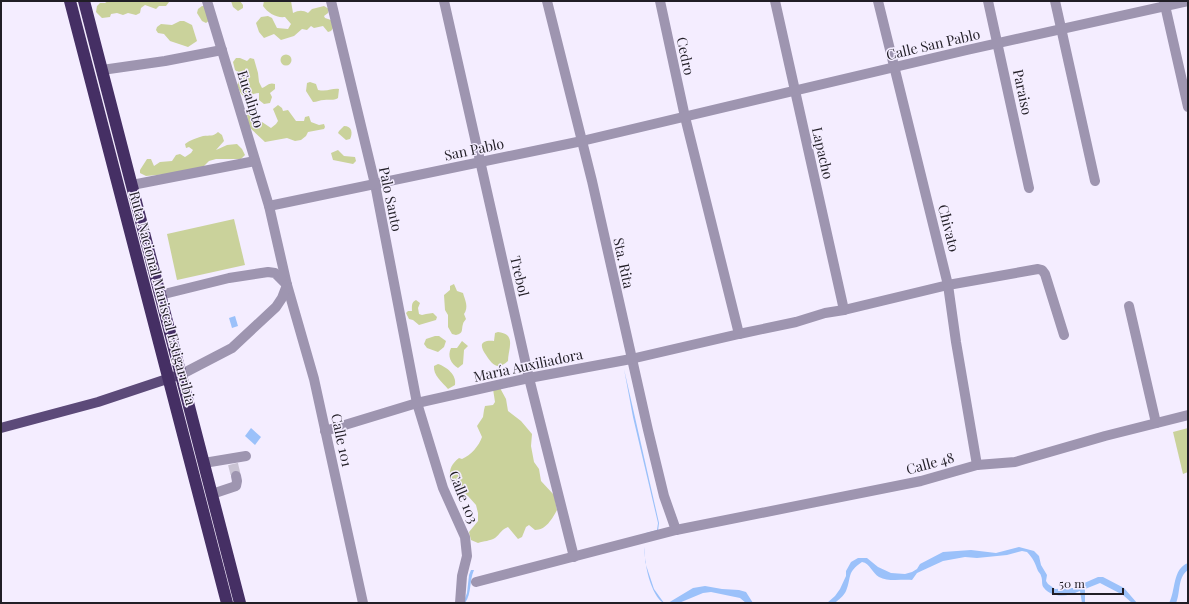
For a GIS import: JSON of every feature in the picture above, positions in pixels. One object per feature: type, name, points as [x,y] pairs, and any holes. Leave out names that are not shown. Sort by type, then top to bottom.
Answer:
[{"type":"highway","name":"Ruta Nacional Mariscal Estigarribia","points":[[70,1],[227,603]]},
{"type":"highway","name":"Ruta Nacional Mariscal Estigarribia","points":[[84,1],[160,295],[182,374],[240,603]]},
{"type":"main road","points":[[1,428],[98,402],[182,374]]},
{"type":"street","name":"Eucalipto","points":[[207,1],[269,206]]},
{"type":"street","name":"Palo Santo","points":[[331,1],[374,184],[417,403]]},
{"type":"street","name":"Trebol","points":[[444,1],[529,378],[574,557]]},
{"type":"street","name":"Sta. Rita","points":[[547,1],[582,141],[631,359],[664,496],[676,530]]},
{"type":"street","name":"Cedro","points":[[660,1],[685,117],[739,334]]},
{"type":"street","name":"Lapacho","points":[[774,1],[844,310]]},
{"type":"street","name":"Chivato","points":[[878,1],[948,285],[977,465]]},
{"type":"street","name":"Paraiso","points":[[988,1],[1029,188]]},
{"type":"street","points":[[1055,1],[1095,181]]},
{"type":"street","name":"Calle San Pablo","points":[[685,117],[1165,4],[1188,1]]},
{"type":"street","points":[[1165,4],[1188,107]]},
{"type":"street","points":[[102,70],[165,61],[222,50]]},
{"type":"street","name":"San Pablo","points":[[269,206],[582,141],[685,117]]},
{"type":"street","points":[[132,185],[255,161]]},
{"type":"street","name":"Calle 101","points":[[269,206],[287,285],[314,379],[363,603]]},
{"type":"street","name":"María Auxiliadora","points":[[325,431],[417,403],[529,378],[631,359],[796,322],[825,313],[844,310],[948,285],[1038,269],[1042,270],[1045,274],[1064,335]]},
{"type":"street","points":[[160,295],[229,278],[268,272],[276,273],[287,285],[282,298],[276,307],[232,348],[182,374]]},
{"type":"street","points":[[1129,306],[1156,423]]},
{"type":"street","name":"Calle 103","points":[[417,403],[443,488],[465,537],[467,556],[462,576],[460,603]]},
{"type":"street","name":"Calle 48","points":[[476,582],[676,530],[921,481],[977,465],[1015,462],[1188,415]]},
{"type":"street","points":[[204,463],[232,461],[246,456]]},
{"type":"street","points":[[212,494],[236,486],[236,476]]},
{"type":"green space","points":[[108,1],[169,2],[166,6],[159,6],[156,9],[145,5],[141,8],[140,13],[136,15],[128,13],[123,15],[117,13],[111,14],[110,17],[102,18],[96,12],[97,6],[100,3],[105,3]]},
{"type":"green space","points":[[231,1],[240,1],[243,8],[238,11],[233,7]]},
{"type":"green space","points":[[264,1],[291,1],[293,13],[297,11],[304,11],[308,13],[312,9],[324,6],[329,9],[328,13],[324,16],[325,18],[331,20],[333,28],[328,32],[323,26],[314,28],[311,26],[307,30],[302,29],[294,36],[281,40],[274,34],[264,38],[259,32],[256,23],[261,17],[268,16],[272,18],[277,28],[288,29],[291,24],[285,17],[275,16],[267,11],[263,6]]},
{"type":"green space","points":[[205,6],[210,20],[206,23],[202,21],[197,13],[198,9]]},
{"type":"green space","points":[[180,21],[184,21],[192,25],[197,41],[188,47],[170,41],[164,34],[158,33],[156,30],[161,24],[172,25]]},
{"type":"green space","points":[[286,54],[290,56],[292,60],[290,64],[286,66],[282,64],[280,60],[282,56]]},
{"type":"green space","points":[[236,58],[247,61],[250,58],[254,59],[259,82],[262,88],[270,84],[275,84],[275,89],[270,93],[272,97],[270,103],[264,104],[259,100],[259,93],[244,97],[240,92],[237,85],[242,76],[235,70],[233,62]]},
{"type":"green space","points":[[310,82],[316,84],[318,90],[325,91],[339,89],[338,98],[313,102],[306,91],[307,83]]},
{"type":"green space","points":[[278,105],[283,111],[288,110],[296,121],[304,121],[305,117],[309,116],[311,122],[319,125],[324,124],[325,127],[324,129],[308,132],[301,140],[295,141],[287,138],[265,142],[249,127],[247,115],[249,112],[253,111],[258,114],[259,123],[262,122],[271,128],[278,121],[273,109]]},
{"type":"green space","points":[[344,126],[349,127],[351,130],[350,139],[346,140],[338,133]]},
{"type":"green space","points":[[218,132],[222,135],[224,141],[216,150],[227,145],[237,144],[245,155],[241,159],[216,159],[209,161],[201,169],[168,174],[146,176],[140,173],[140,170],[147,159],[151,159],[154,166],[160,162],[172,161],[176,155],[180,154],[185,157],[193,150],[189,147],[186,148],[185,144],[196,138],[213,135]]},
{"type":"green space","points":[[338,150],[344,156],[355,157],[356,161],[353,164],[333,160],[331,153]]},
{"type":"green space","points":[[234,219],[245,265],[177,280],[167,234]]},
{"type":"green space","points":[[454,284],[457,291],[463,293],[466,301],[464,314],[466,319],[463,323],[462,331],[456,335],[452,334],[448,327],[448,315],[445,310],[444,295],[450,290],[450,286]]},
{"type":"green space","points":[[416,300],[420,303],[418,308],[419,314],[422,315],[433,313],[437,317],[436,320],[419,325],[413,320],[409,319],[406,313],[408,311],[412,311],[413,303]]},
{"type":"green space","points":[[495,333],[504,333],[510,339],[508,361],[501,366],[495,365],[490,361],[482,348],[482,344],[484,342],[494,341]]},
{"type":"green space","points":[[439,336],[446,341],[444,347],[438,352],[427,348],[424,344],[426,339]]},
{"type":"green space","points":[[462,341],[468,346],[464,350],[463,364],[458,368],[453,364],[449,354],[451,348],[457,348]]},
{"type":"green space","points":[[438,364],[451,372],[455,385],[448,389],[438,378],[434,366]]},
{"type":"green space","points":[[500,388],[506,399],[508,411],[521,421],[532,434],[531,446],[534,462],[539,469],[541,481],[554,495],[557,510],[545,526],[539,530],[535,530],[529,525],[526,527],[522,537],[518,539],[508,527],[495,538],[478,543],[471,540],[469,532],[478,521],[476,505],[468,496],[450,482],[450,471],[452,466],[459,458],[462,459],[468,455],[479,444],[482,437],[477,426],[483,417],[485,406],[493,405],[495,402],[493,389]]},
{"type":"green space","points":[[1188,428],[1188,472],[1183,474],[1173,432]]},
{"type":"water","points":[[235,316],[238,326],[232,328],[229,318]]},
{"type":"water","points":[[624,369],[659,523],[658,531],[640,537],[646,533],[657,530],[658,523],[633,417]]},
{"type":"water","points":[[251,428],[261,437],[255,445],[245,436]]},
{"type":"water","points":[[1019,547],[1034,551],[1039,556],[1041,565],[1047,575],[1046,581],[1055,589],[1073,588],[1098,577],[1103,577],[1124,588],[1137,603],[1132,603],[1123,595],[1100,583],[1085,589],[1085,603],[1082,603],[1080,591],[1061,596],[1052,594],[1043,587],[1041,575],[1031,556],[1027,552],[1022,551],[1007,555],[977,558],[965,557],[943,561],[917,573],[912,580],[883,579],[879,577],[867,564],[862,562],[851,572],[848,586],[844,595],[835,603],[827,603],[840,589],[846,576],[846,571],[851,562],[858,558],[867,558],[878,567],[891,573],[905,574],[912,572],[917,569],[920,564],[943,552],[971,550],[996,553]]},
{"type":"water","points":[[1188,563],[1188,570],[1182,577],[1178,599],[1176,603],[1169,603],[1179,570]]},
{"type":"water","points":[[646,565],[654,589],[664,603],[655,594]]},
{"type":"water","points":[[471,570],[474,570],[471,578],[469,595],[465,603],[463,603],[467,593]]},
{"type":"water","points":[[705,586],[746,592],[753,603],[746,603],[740,598],[711,592],[703,593],[679,603],[668,603],[693,588]]},
{"type":"tunnel","points":[[233,464],[236,476]]}]
